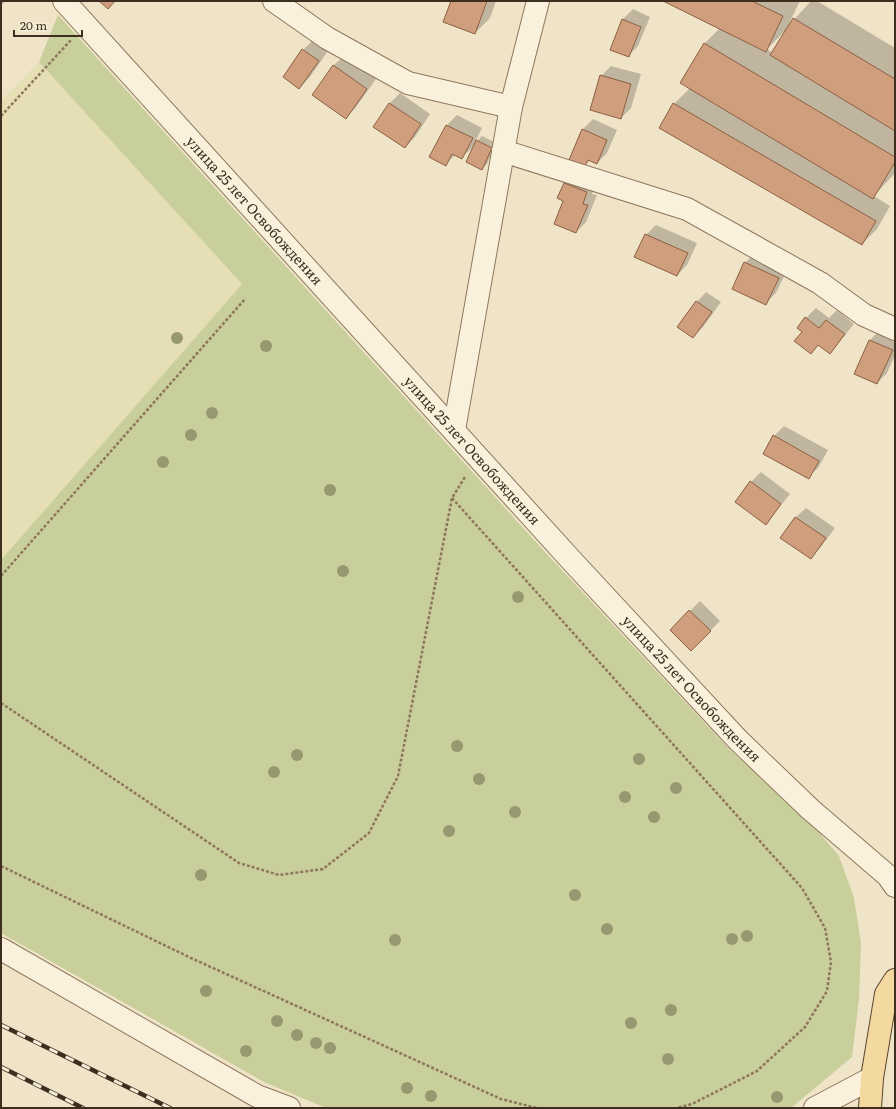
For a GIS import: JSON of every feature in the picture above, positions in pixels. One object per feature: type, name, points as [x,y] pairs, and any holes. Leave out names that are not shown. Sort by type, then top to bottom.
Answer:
[{"type":"main road","points":[[870,1108],[872,1078],[886,994],[895,980]]},
{"type":"street","name":"улица 25 лет Освобождения","points":[[64,1],[572,561],[738,740],[810,809],[888,876],[895,886]]},
{"type":"street","points":[[274,1],[327,38],[408,83],[511,107]]},
{"type":"street","points":[[454,430],[511,107],[538,1]]},
{"type":"street","points":[[503,151],[687,210],[820,283],[864,315],[895,329]]},
{"type":"street","points":[[1,949],[257,1096],[289,1108]]},
{"type":"street","points":[[815,1108],[872,1078]]},
{"type":"path","points":[[1,116],[85,25]]},
{"type":"path","points":[[1,576],[245,299]]},
{"type":"path","points":[[1,703],[239,863],[279,875],[323,869],[370,833],[398,776],[452,498],[478,456]]},
{"type":"path","points":[[452,498],[802,888],[825,928],[831,962],[827,991],[805,1027],[757,1071],[692,1104],[677,1108]]},
{"type":"path","points":[[1,866],[191,958],[486,1092],[501,1098],[537,1108]]},
{"type":"shaded area","points":[[39,62],[242,284],[1,560],[1,101]]},
{"type":"green space","points":[[58,15],[545,552],[729,749],[811,823],[839,856],[854,898],[861,943],[859,999],[852,1057],[791,1108],[326,1108],[264,1082],[1,933],[1,560],[242,284],[39,62]]},
{"type":"building","points":[[99,1],[115,1],[108,9]]},
{"type":"building","points":[[451,1],[487,1],[475,34],[443,22]]},
{"type":"building","points":[[663,1],[752,1],[783,16],[766,52]]},
{"type":"building","points":[[793,18],[895,79],[895,131],[770,55]]},
{"type":"building","points":[[622,19],[641,27],[629,57],[610,50]]},
{"type":"building","points":[[704,43],[895,157],[895,162],[873,199],[680,83]]},
{"type":"building","points":[[302,49],[319,61],[299,89],[283,77]]},
{"type":"building","points":[[333,65],[367,89],[346,119],[312,95]]},
{"type":"building","points":[[600,75],[631,84],[621,119],[590,110]]},
{"type":"building","points":[[389,103],[421,124],[405,148],[373,127]]},
{"type":"building","points":[[673,103],[876,221],[862,245],[659,128]]},
{"type":"building","points":[[446,125],[473,138],[462,159],[452,154],[446,166],[429,157]]},
{"type":"building","points":[[582,129],[607,140],[597,164],[588,160],[585,166],[569,160]]},
{"type":"building","points":[[476,140],[492,148],[482,170],[466,162]]},
{"type":"building","points":[[564,183],[587,192],[583,204],[588,205],[576,233],[554,224],[563,201],[557,198]]},
{"type":"building","points":[[645,234],[688,253],[677,276],[634,257]]},
{"type":"building","points":[[744,262],[779,278],[766,305],[732,289]]},
{"type":"building","points":[[696,301],[712,312],[693,338],[677,327]]},
{"type":"building","points":[[805,317],[819,328],[826,320],[845,334],[830,354],[818,345],[811,354],[794,341],[802,332],[797,328]]},
{"type":"building","points":[[869,340],[893,350],[877,384],[854,374]]},
{"type":"building","points":[[773,435],[819,461],[809,479],[763,454]]},
{"type":"building","points":[[750,481],[781,504],[766,525],[735,502]]},
{"type":"building","points":[[795,517],[826,538],[811,559],[780,538]]},
{"type":"building","points":[[689,610],[711,631],[691,651],[670,630]]},
{"type":"railway","points":[[1,1025],[170,1108]]},
{"type":"railway","points":[[1,1067],[83,1108]]}]
